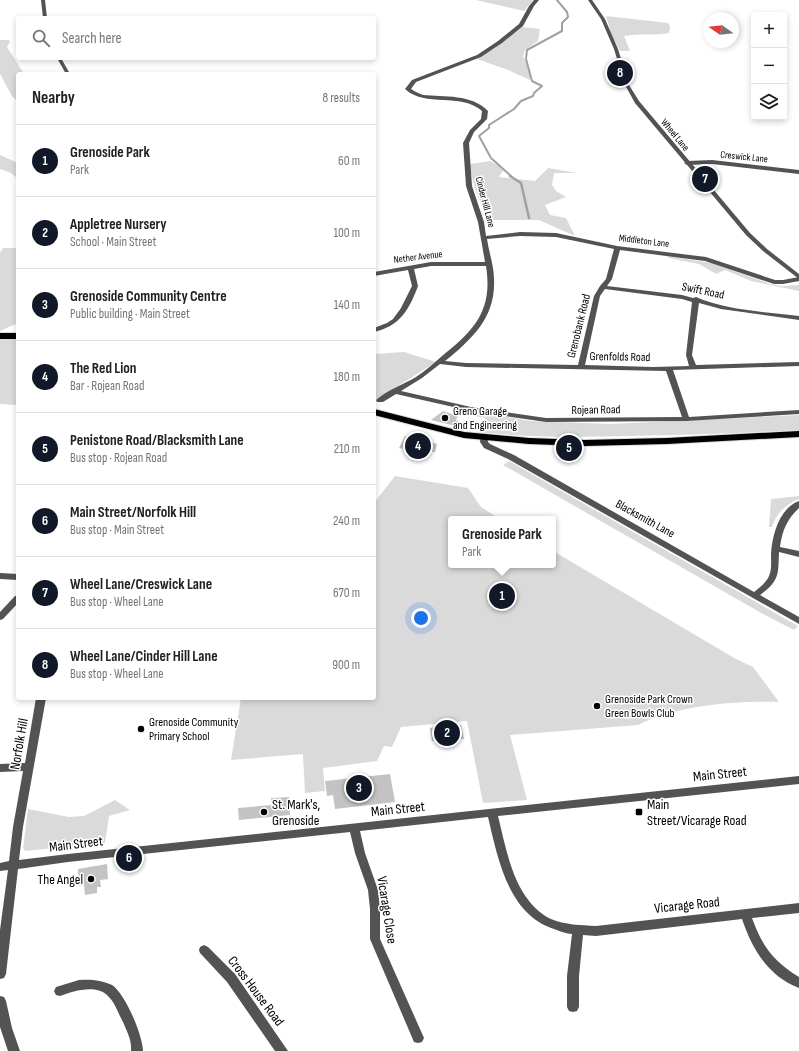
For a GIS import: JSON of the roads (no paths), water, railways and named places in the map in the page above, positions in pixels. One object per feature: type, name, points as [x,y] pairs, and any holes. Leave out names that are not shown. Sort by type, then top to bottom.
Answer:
[{"type":"highway","points":[[0,336],[16,336]]},
{"type":"highway","points":[[376,413],[464,435],[529,441],[584,443],[675,441],[799,434]]},
{"type":"street","points":[[43,0],[45,16]]},
{"type":"street","name":"Cinder Hill Lane","points":[[380,400],[397,392],[440,362],[473,333],[481,321],[489,302],[491,292],[491,279],[482,222],[469,186],[466,143],[472,131],[484,119],[485,111],[481,107],[471,103],[421,96],[408,89],[414,81],[420,78],[470,60],[490,49],[521,25],[525,20],[529,8],[537,0]]},
{"type":"street","name":"Wheel Lane","points":[[590,0],[601,14],[612,40],[627,85],[634,97],[687,163],[754,239],[799,278]]},
{"type":"street","points":[[60,60],[67,72]]},
{"type":"street","name":"Creswick Lane","points":[[687,163],[712,162],[799,172]]},
{"type":"street","name":"Middleton Lane","points":[[484,238],[520,234],[549,235],[617,248],[706,259],[774,282],[784,282],[799,278]]},
{"type":"street","name":"Grenobank Road","points":[[581,367],[597,296],[609,279],[617,248]]},
{"type":"street","name":"Nether Avenue","points":[[376,274],[431,264],[489,264]]},
{"type":"street","points":[[376,330],[382,329],[393,323],[403,310],[414,286],[410,267]]},
{"type":"street","name":"Swift Road","points":[[602,288],[696,299],[721,307],[799,318]]},
{"type":"street","points":[[693,368],[689,355],[696,299]]},
{"type":"street","name":"Grenfolds Road","points":[[440,362],[474,365],[669,368],[799,364]]},
{"type":"street","points":[[669,368],[686,419]]},
{"type":"street","name":"Rojean Road","points":[[397,392],[449,405],[528,419],[566,421],[686,419],[799,412]]},
{"type":"street","name":"Blacksmith Lane","points":[[484,437],[484,442],[487,446],[511,457],[799,621]]},
{"type":"street","points":[[754,595],[772,580],[774,575],[779,528],[786,514],[799,504]]},
{"type":"street","points":[[776,549],[799,554]]},
{"type":"street","points":[[0,576],[16,576]]},
{"type":"street","points":[[0,617],[16,600]]},
{"type":"street","name":"Norfolk Hill","points":[[0,974],[18,827],[41,700]]},
{"type":"street","points":[[0,768],[29,766]]},
{"type":"street","name":"Main Street","points":[[0,867],[68,858],[799,780]]},
{"type":"street","name":"Vicarage Road","points":[[492,812],[500,847],[518,895],[528,908],[542,920],[554,926],[578,931],[596,930],[799,908]]},
{"type":"street","name":"Vicarage Close","points":[[354,828],[360,853],[373,890],[375,909],[375,939],[418,1038]]},
{"type":"street","points":[[745,914],[754,940],[761,953],[782,973],[799,984]]},
{"type":"street","points":[[573,1007],[573,976],[578,931]]},
{"type":"street","name":"Cross House Road","points":[[204,950],[231,978],[282,1051]]},
{"type":"street","points":[[60,991],[75,985],[99,986],[112,992],[135,1034],[137,1051]]},
{"type":"street","points":[[0,1001],[6,1028],[14,1051]]},
{"type":"waterway","points":[[512,177],[491,158],[479,136],[489,128],[489,125],[514,109],[521,101],[533,96],[534,93],[542,86],[532,81],[526,59],[527,50],[562,31],[562,23],[568,17],[567,12],[557,0]]},
{"type":"waterway","points":[[510,176],[521,183],[529,218]]},
{"type":"place","name":"Wheel Lane/Cinder Hill Lane","points":[[620,73]]},
{"type":"place","name":"Wheel Lane/Creswick Lane","points":[[705,179]]},
{"type":"place","name":"Greno Garage and Engineering","points":[[445,418]]},
{"type":"place","name":"The Red Lion","points":[[418,446]]},
{"type":"place","name":"Penistone Road/Blacksmith Lane","points":[[569,448]]},
{"type":"place","name":"Grenoside Park","points":[[502,596]]},
{"type":"place","name":"Grenoside Park Crown Green Bowls Club","points":[[597,706]]},
{"type":"place","name":"Grenoside Community Primary School","points":[[141,729]]},
{"type":"place","name":"Appletree Nursery","points":[[447,733]]},
{"type":"place","name":"Grenoside Community Centre","points":[[359,788]]},
{"type":"place","name":"St. Mark's, Grenoside","points":[[264,812]]},
{"type":"place","name":"Main Street/Vicarage Road","points":[[639,812]]},
{"type":"place","name":"Main Street/Norfolk Hill","points":[[129,858]]},
{"type":"place","name":"The Angel","points":[[91,879]]}]
